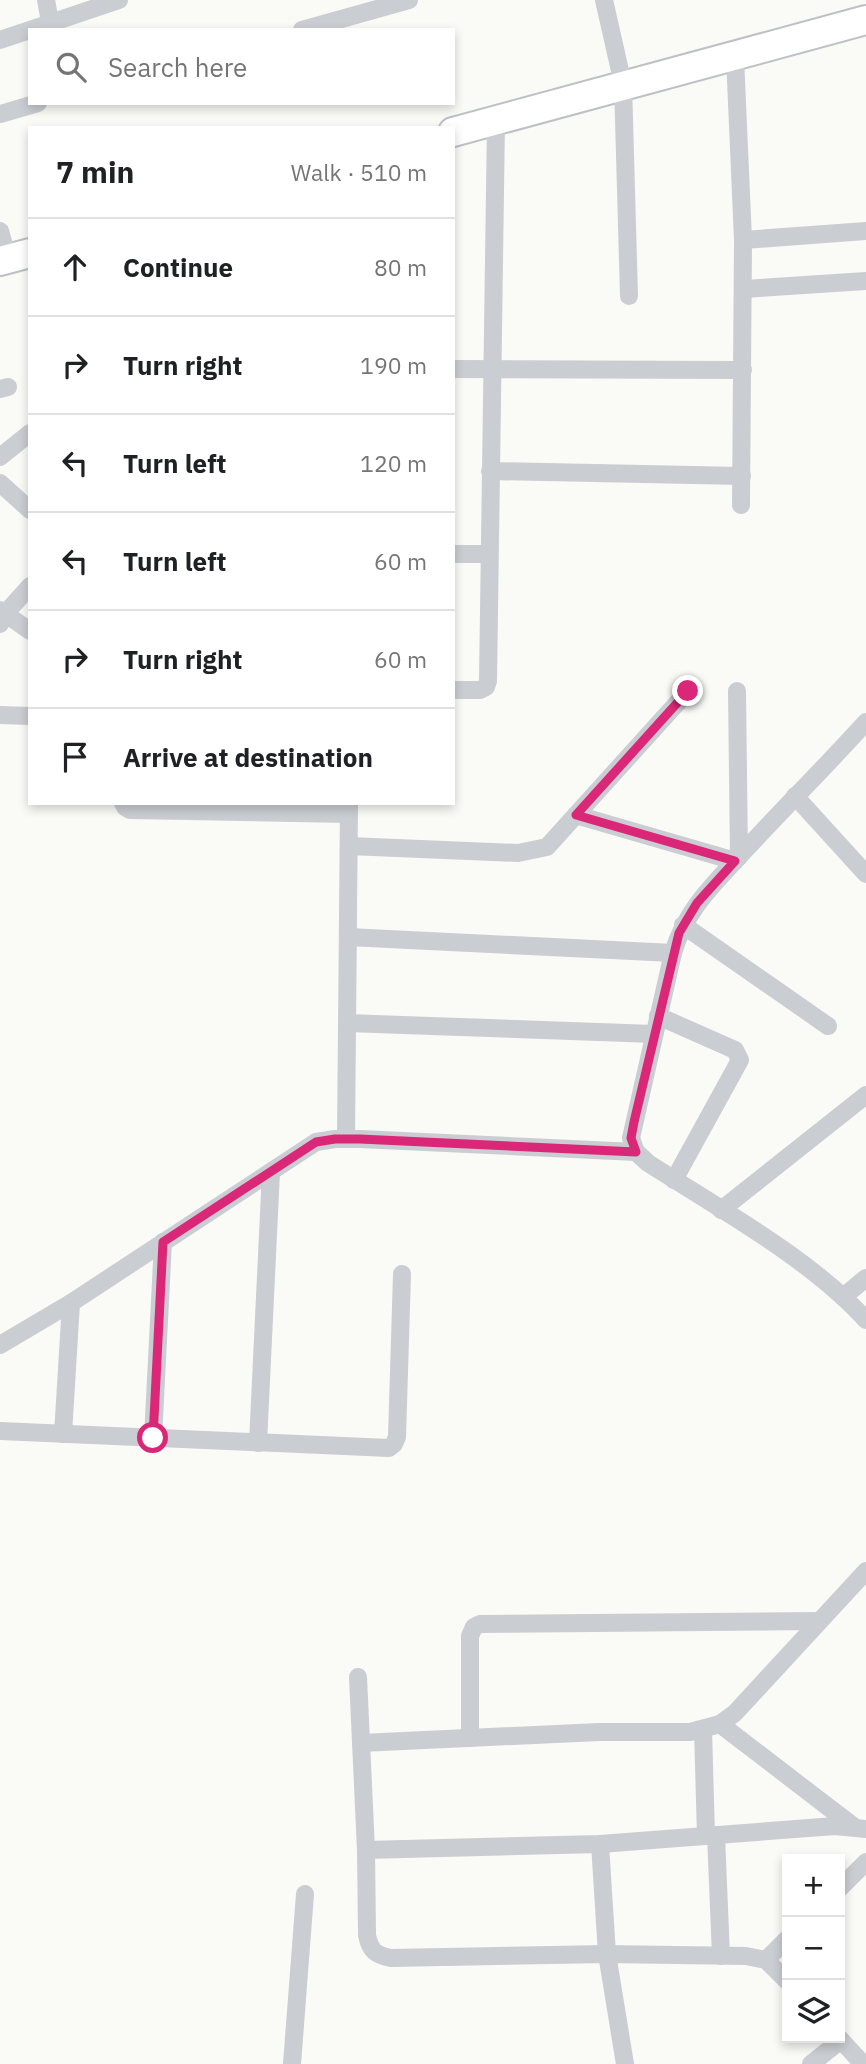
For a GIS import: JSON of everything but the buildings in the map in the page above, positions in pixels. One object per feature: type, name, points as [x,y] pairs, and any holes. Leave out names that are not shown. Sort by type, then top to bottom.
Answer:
[{"type":"main road","points":[[455,131],[866,20]]},
{"type":"street","points":[[46,0],[50,22]]},
{"type":"street","points":[[33,28],[119,0]]},
{"type":"street","points":[[309,28],[409,0]]},
{"type":"street","points":[[604,0],[623,85],[629,296]]},
{"type":"street","points":[[0,40],[28,30]]},
{"type":"street","points":[[736,57],[744,289],[741,505]]},
{"type":"street","points":[[0,114],[31,105]]},
{"type":"street","points":[[455,690],[481,690],[486,687],[488,681],[496,121]]},
{"type":"street","points":[[743,240],[866,231]]},
{"type":"street","points":[[0,232],[13,258]]},
{"type":"street","points":[[744,289],[866,281]]},
{"type":"street","points":[[455,369],[743,370]]},
{"type":"street","points":[[0,457],[28,435]]},
{"type":"street","points":[[490,471],[743,476]]},
{"type":"street","points":[[0,482],[28,508]]},
{"type":"street","points":[[455,554],[489,554]]},
{"type":"street","points":[[28,588],[2,616],[28,630]]},
{"type":"street","points":[[349,846],[527,853],[547,847],[688,691]]},
{"type":"street","points":[[737,691],[737,859]]},
{"type":"street","points":[[0,715],[28,716]]},
{"type":"street","points":[[866,722],[697,903],[683,925],[673,953],[631,1138],[636,1152],[648,1163],[782,1250],[843,1297],[866,1320]]},
{"type":"street","points":[[795,796],[866,874]]},
{"type":"street","points":[[124,805],[130,810],[349,809],[346,1139]]},
{"type":"street","points":[[576,815],[737,859]]},
{"type":"street","points":[[683,925],[828,1027]]},
{"type":"street","points":[[348,937],[673,953]]},
{"type":"street","points":[[658,1016],[736,1050],[740,1060],[674,1180]]},
{"type":"street","points":[[347,1023],[654,1034]]},
{"type":"street","points":[[721,1210],[866,1095]]},
{"type":"street","points":[[0,1345],[71,1303],[316,1142],[346,1139],[636,1152]]},
{"type":"street","points":[[258,1443],[271,1172]]},
{"type":"street","points":[[153,1438],[163,1242]]},
{"type":"street","points":[[0,1431],[389,1448],[397,1437],[402,1274]]},
{"type":"street","points":[[843,1297],[866,1278]]},
{"type":"street","points":[[63,1434],[71,1303]]},
{"type":"street","points":[[361,1743],[703,1730],[720,1724],[735,1713],[866,1571]]},
{"type":"street","points":[[470,1738],[470,1636],[474,1627],[481,1624],[819,1621]]},
{"type":"street","points":[[359,1677],[367,1936],[369,1946],[376,1955],[391,1958],[607,1954],[746,1956],[766,1960],[786,1980]]},
{"type":"street","points":[[720,1724],[860,1828]]},
{"type":"street","points":[[703,1730],[721,1956]]},
{"type":"street","points":[[366,1850],[600,1844],[860,1828]]},
{"type":"street","points":[[600,1844],[607,1954],[625,2064]]},
{"type":"street","points":[[845,1883],[866,1862]]},
{"type":"street","points":[[292,2064],[305,1894]]},
{"type":"street","points":[[766,1960],[782,1944]]},
{"type":"street","points":[[811,2064],[835,2043]]},
{"type":"street","points":[[844,2043],[863,2064]]},
{"type":"route","points":[[153,1438],[163,1242],[316,1142],[360,1139],[636,1152],[631,1138],[634,1122],[679,933],[697,903],[735,861],[576,815],[688,691]]}]
